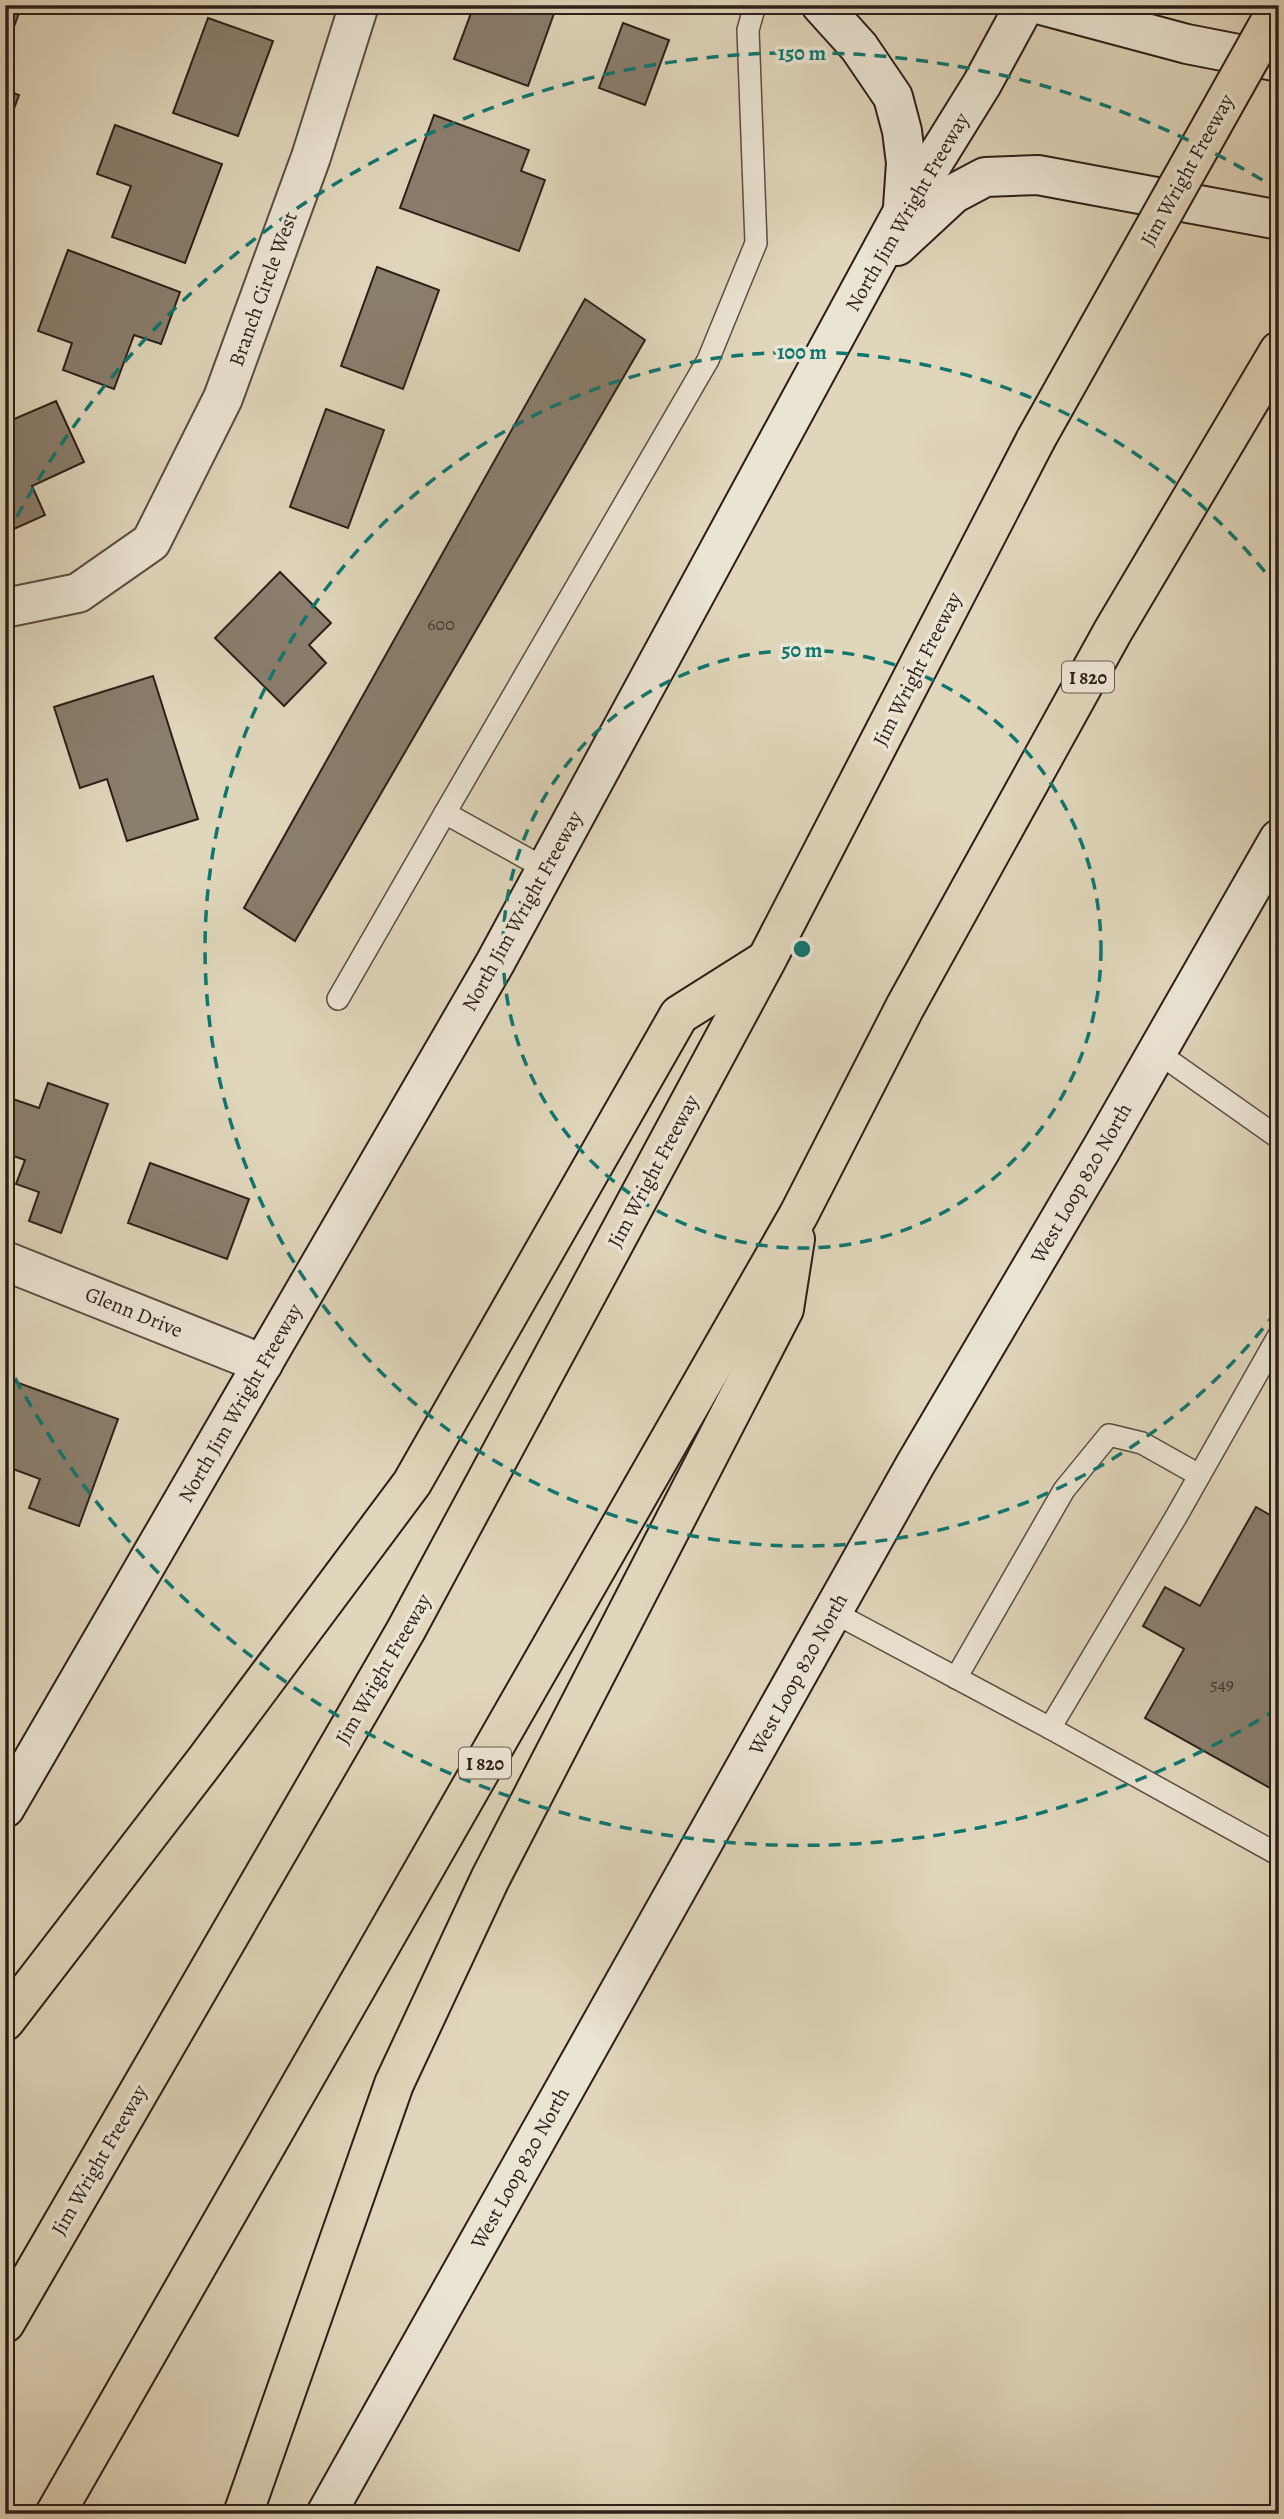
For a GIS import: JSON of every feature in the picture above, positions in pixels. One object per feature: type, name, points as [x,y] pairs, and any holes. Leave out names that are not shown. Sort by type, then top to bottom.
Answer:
[{"type":"highway","name":"Jim Wright Freeway","points":[[5,2323],[406,1630],[767,959],[1036,439],[1279,6]]},
{"type":"highway","name":"I 820","points":[[55,2514],[799,1214],[905,1007],[1113,631],[1279,351]]},
{"type":"highway","points":[[5,2021],[205,1761],[412,1483],[679,1015],[767,959]]},
{"type":"highway","points":[[243,2514],[394,2084],[490,1879],[784,1309],[799,1214]]},
{"type":"main road","name":"Branch Circle West","points":[[5,608],[78,593],[151,542],[223,398],[311,157],[359,5]]},
{"type":"main road","points":[[821,5],[859,47],[893,97],[902,131],[906,163],[902,213]]},
{"type":"main road","name":"North Jim Wright Freeway","points":[[5,1808],[495,963],[902,213],[982,84],[1025,5]]},
{"type":"main road","points":[[1041,5],[1187,44],[1279,62]]},
{"type":"main road","points":[[870,273],[953,194],[985,177],[1038,175],[1279,220]]},
{"type":"main road","name":"West Loop 820 North","points":[[326,2514],[915,1465],[1279,839]]},
{"type":"main road","name":"Glenn Drive","points":[[5,1261],[263,1364]]},
{"type":"lane","points":[[338,999],[708,360],[756,243],[748,30],[755,5]]},
{"type":"lane","points":[[444,813],[546,869]]},
{"type":"lane","points":[[1157,1052],[1279,1138]]},
{"type":"lane","points":[[1050,1728],[1279,1335]]},
{"type":"lane","points":[[956,1678],[1064,1490],[1109,1435],[1142,1443],[1199,1475]]},
{"type":"lane","points":[[833,1612],[1279,1855]]},
{"type":"building","points":[[5,5],[22,5],[6,48],[5,48]]},
{"type":"building","points":[[474,5],[557,5],[528,86],[454,59]]},
{"type":"building","points":[[208,18],[273,41],[238,136],[173,113]]},
{"type":"building","points":[[623,23],[669,40],[645,105],[599,88]]},
{"type":"building","points":[[5,90],[19,95],[5,133]]},
{"type":"building","points":[[434,115],[529,150],[521,171],[545,180],[519,251],[400,208]]},
{"type":"building","points":[[115,125],[222,164],[185,263],[112,237],[131,186],[97,174]]},
{"type":"building","points":[[68,250],[180,292],[161,344],[134,335],[114,389],[63,370],[72,343],[38,331]]},
{"type":"building","points":[[377,267],[439,290],[403,389],[341,366]]},
{"type":"building","points":[[585,299],[645,340],[295,941],[244,908]]},
{"type":"building","points":[[56,401],[84,462],[32,486],[45,515],[5,533],[5,423]]},
{"type":"building","points":[[326,409],[384,430],[348,528],[290,507]]},
{"type":"building","points":[[280,572],[331,623],[309,645],[326,663],[284,706],[215,638]]},
{"type":"building","points":[[153,676],[198,819],[127,841],[107,779],[80,788],[54,707]]},
{"type":"building","points":[[48,1083],[108,1104],[61,1233],[29,1221],[39,1192],[16,1184],[25,1160],[5,1153],[5,1110],[10,1098],[39,1108]]},
{"type":"building","points":[[150,1163],[249,1199],[227,1259],[128,1223]]},
{"type":"building","points":[[13,1381],[118,1419],[79,1526],[29,1508],[40,1479],[5,1466],[5,1403]]},
{"type":"building","points":[[1256,1507],[1279,1520],[1279,1793],[1145,1718],[1184,1649],[1143,1626],[1165,1587],[1200,1606]]}]
